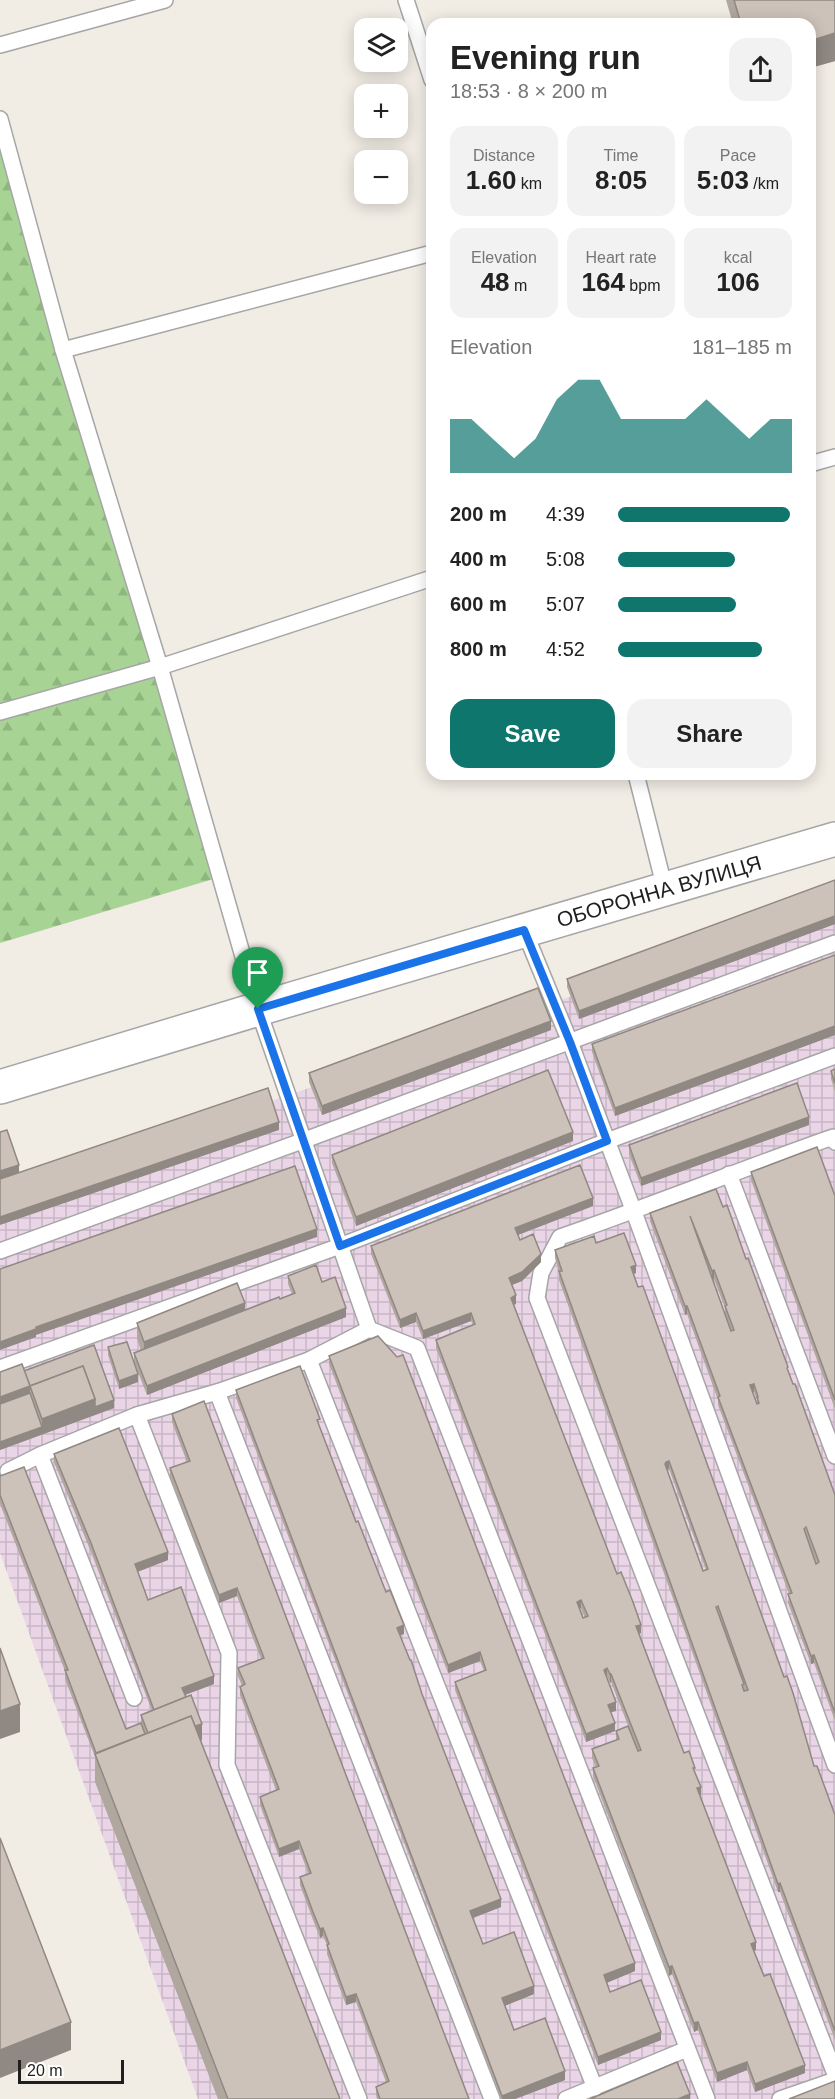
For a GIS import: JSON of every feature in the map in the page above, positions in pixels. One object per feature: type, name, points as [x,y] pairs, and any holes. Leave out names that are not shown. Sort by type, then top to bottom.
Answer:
[{"type":"street","name":"ОБОРОННА ВУЛИЦЯ","points":[[0,1088],[258,1009],[835,839]]},
{"type":"lane","points":[[0,45],[165,0]]},
{"type":"lane","points":[[405,0],[426,62]]},
{"type":"lane","points":[[0,119],[63,350],[160,667],[258,1009],[369,1329]]},
{"type":"lane","points":[[63,350],[426,255]]},
{"type":"lane","points":[[816,462],[835,457]]},
{"type":"lane","points":[[0,712],[160,667],[426,580]]},
{"type":"lane","points":[[637,780],[664,890]]},
{"type":"lane","points":[[524,930],[570,1042],[634,1212],[835,1765]]},
{"type":"lane","points":[[0,1251],[835,943]]},
{"type":"lane","points":[[0,1368],[340,1246],[607,1141],[835,1056]]},
{"type":"lane","points":[[835,1142],[833,1137],[729,1174],[634,1212],[560,1237],[541,1273],[537,1298],[835,2074]]},
{"type":"lane","points":[[729,1174],[835,1456]]},
{"type":"lane","points":[[8,1471],[40,1455],[137,1415],[217,1392],[309,1360],[369,1329],[417,1348],[706,2099]]},
{"type":"lane","points":[[309,1360],[596,2088]]},
{"type":"lane","points":[[217,1392],[492,2099]]},
{"type":"lane","points":[[137,1415],[228,1653],[226,1765],[359,2099]]},
{"type":"lane","points":[[40,1455],[135,1698]]},
{"type":"lane","points":[[566,2099],[687,2049]]},
{"type":"lane","points":[[780,2099],[835,2080]]},
{"type":"shaded area","points":[[835,904],[835,2099],[198,2099],[0,1553],[0,1196]]},
{"type":"green space","points":[[0,123],[220,877],[0,943]]},
{"type":"building","points":[[734,0],[835,0],[835,33],[816,39],[816,18],[739,18]]},
{"type":"building","points":[[835,880],[835,916],[579,1011],[567,979]]},
{"type":"building","points":[[835,955],[835,1026],[615,1108],[592,1044]]},
{"type":"building","points":[[538,988],[551,1021],[322,1106],[309,1073]]},
{"type":"building","points":[[835,1069],[835,1083],[831,1071]]},
{"type":"building","points":[[548,1070],[573,1132],[356,1217],[332,1155]]},
{"type":"building","points":[[797,1083],[809,1117],[641,1178],[629,1145]]},
{"type":"building","points":[[268,1088],[279,1122],[0,1217],[0,1179]]},
{"type":"building","points":[[7,1130],[19,1165],[0,1171],[0,1132]]},
{"type":"building","points":[[817,1147],[835,1196],[835,1400],[751,1172]]},
{"type":"building","points":[[580,1165],[593,1198],[515,1228],[520,1240],[533,1234],[541,1254],[522,1272],[509,1278],[516,1295],[511,1298],[617,1574],[621,1572],[633,1602],[641,1625],[636,1626],[684,1753],[689,1751],[701,1787],[697,1788],[756,1942],[751,1944],[764,1976],[770,1974],[805,2065],[755,2084],[747,2062],[717,2073],[698,2022],[694,2023],[672,1966],[669,1967],[593,1768],[599,1766],[592,1749],[619,1739],[616,1731],[628,1726],[638,1751],[641,1750],[607,1668],[604,1670],[616,1702],[608,1705],[615,1723],[586,1734],[436,1340],[475,1324],[471,1313],[423,1331],[416,1313],[400,1320],[371,1246]],"holes":[[[581,1600],[588,1616],[583,1618],[577,1602]]]},
{"type":"building","points":[[295,1166],[317,1229],[36,1327],[36,1329],[0,1342],[0,1269]]},
{"type":"building","points":[[716,1189],[723,1207],[727,1205],[793,1384],[795,1384],[835,1495],[835,1713],[788,1594],[792,1593],[718,1397],[720,1396],[687,1306],[685,1306],[650,1213]],"holes":[[[690,1216],[712,1271],[714,1270],[734,1330],[731,1331]],[[754,1384],[759,1403],[757,1404],[750,1385]],[[806,1527],[819,1562],[816,1564],[804,1529]]]},
{"type":"building","points":[[624,1233],[636,1265],[631,1267],[638,1287],[643,1286],[784,1677],[787,1676],[814,1766],[817,1766],[835,1815],[835,2031],[780,1883],[778,1884],[559,1271],[562,1271],[555,1250],[594,1236],[596,1243]],"holes":[[[669,1461],[708,1569],[703,1571],[665,1464]],[[718,1606],[748,1690],[744,1691],[742,1685],[744,1684],[716,1607]]]},
{"type":"building","points":[[316,1265],[322,1282],[335,1277],[346,1308],[147,1386],[134,1353],[279,1297],[280,1299],[295,1293],[288,1276]]},
{"type":"building","points":[[237,1283],[245,1303],[144,1342],[137,1323]]},
{"type":"building","points":[[378,1336],[397,1357],[403,1355],[635,1963],[604,1975],[610,1992],[641,1980],[661,2032],[598,2057],[455,1682],[486,1670],[480,1652],[448,1665],[329,1356]]},
{"type":"building","points":[[127,1342],[138,1374],[119,1381],[108,1347]]},
{"type":"building","points":[[94,1345],[114,1400],[95,1407],[95,1399],[83,1366],[30,1386],[24,1371]]},
{"type":"building","points":[[22,1364],[30,1386],[0,1397],[0,1372]]},
{"type":"building","points":[[83,1366],[95,1399],[42,1419],[30,1386]]},
{"type":"building","points":[[300,1366],[320,1419],[317,1420],[356,1522],[358,1521],[386,1592],[390,1590],[404,1625],[397,1628],[501,1899],[470,1911],[483,1944],[514,1932],[534,1986],[502,1998],[514,2030],[545,2018],[565,2071],[502,2096],[236,1390]]},
{"type":"building","points":[[30,1393],[42,1427],[0,1442],[0,1404]]},
{"type":"building","points":[[204,1401],[469,2099],[380,2099],[376,2087],[389,2081],[356,1994],[346,1997],[323,1928],[320,1929],[313,1912],[300,1877],[311,1873],[299,1841],[279,1849],[260,1797],[279,1789],[240,1687],[245,1684],[238,1668],[264,1658],[237,1588],[219,1595],[170,1468],[190,1461],[172,1414]]},
{"type":"building","points":[[119,1428],[168,1552],[135,1564],[148,1600],[181,1587],[214,1676],[182,1688],[186,1697],[154,1710],[91,1543],[54,1454]]},
{"type":"building","points":[[24,1467],[126,1729],[141,1723],[145,1734],[96,1753],[65,1670],[68,1670],[0,1495],[0,1476]]},
{"type":"building","points":[[0,1648],[20,1704],[0,1711]]},
{"type":"building","points":[[191,1695],[202,1724],[195,1726],[191,1716],[148,1733],[141,1715]]},
{"type":"building","points":[[191,1716],[340,2099],[228,2099],[95,1754]]},
{"type":"building","points":[[0,1838],[71,2022],[0,2050]]},
{"type":"building","points":[[677,2062],[690,2094],[678,2099],[590,2099]]},
{"type":"building","points":[[835,2081],[835,2099],[789,2099]]},
{"type":"route","points":[[524,930],[570,1042],[607,1141],[340,1246],[258,1009],[524,930]]}]
